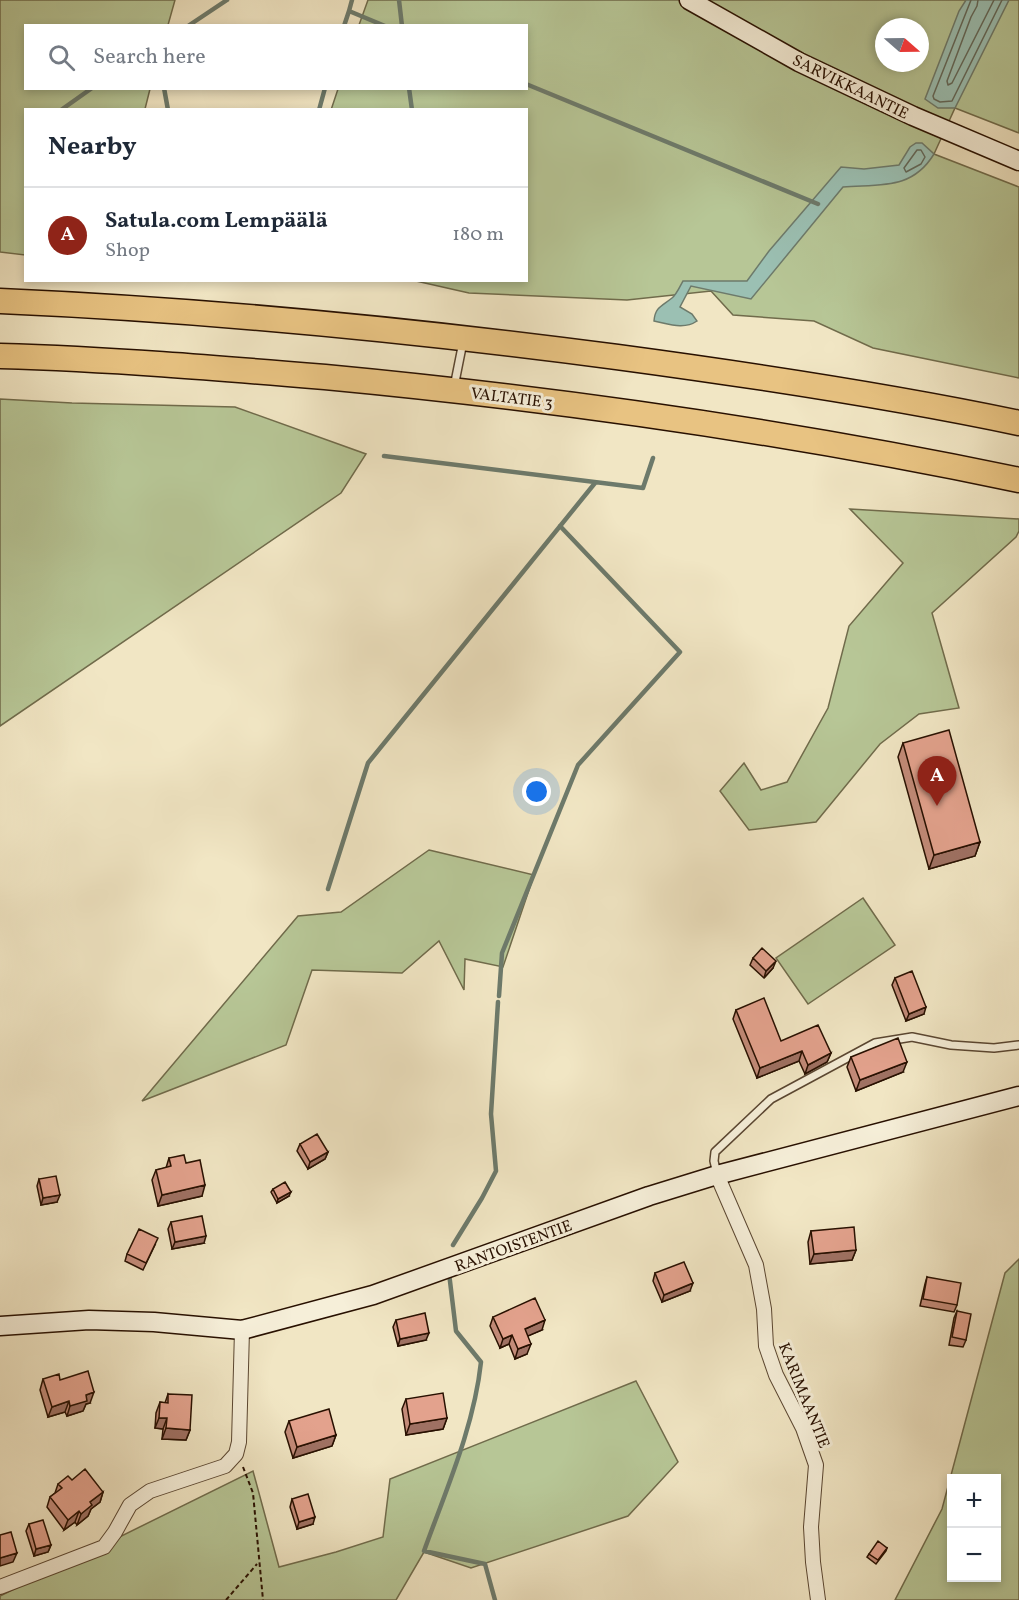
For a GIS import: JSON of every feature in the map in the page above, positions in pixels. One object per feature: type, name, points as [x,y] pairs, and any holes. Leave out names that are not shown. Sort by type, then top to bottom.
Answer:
[{"type":"highway","points":[[0,301],[284,319],[464,337],[703,368],[962,411],[1019,423]]},
{"type":"highway","name":"VALTATIE 3","points":[[0,356],[163,364],[454,389],[778,434],[1019,480]]},
{"type":"street","name":"SARVIKKAANTIE","points":[[688,0],[799,62],[912,116],[1019,161]]},
{"type":"street","name":"RANTOISTENTIE","points":[[0,1326],[89,1320],[154,1322],[242,1330],[373,1295],[649,1196],[717,1174],[1019,1096]]},
{"type":"street","name":"KARIMAANTIE","points":[[717,1174],[756,1265],[769,1356],[803,1428],[816,1465],[811,1527],[818,1600]]},
{"type":"street","points":[[0,1587],[104,1547],[130,1505],[150,1491],[225,1466],[236,1454],[239,1442],[242,1330]]},
{"type":"lane","points":[[454,389],[464,337]]},
{"type":"lane","points":[[717,1174],[714,1161],[715,1152],[771,1099],[875,1043],[912,1037],[951,1045],[994,1048],[1019,1046]]},
{"type":"path","points":[[236,1454],[253,1493],[263,1600]]},
{"type":"path","points":[[226,1600],[258,1563]]},
{"type":"green space","points":[[0,0],[175,0],[168,24],[24,24],[24,90],[150,90],[145,108],[24,108],[24,255],[0,252]]},
{"type":"green space","points":[[368,0],[1019,0],[1019,133],[955,108],[934,154],[1019,187],[1019,378],[873,348],[814,321],[733,315],[711,291],[627,300],[469,293],[420,282],[528,282],[528,108],[332,108],[338,90],[528,90],[528,24],[359,24]]},
{"type":"green space","points":[[0,399],[235,407],[366,454],[341,493],[0,726]]},
{"type":"green space","points":[[850,509],[1019,519],[1019,531],[1016,537],[932,613],[959,708],[919,714],[880,744],[816,822],[749,830],[720,791],[744,763],[761,790],[787,782],[828,708],[849,626],[903,563]]},
{"type":"green space","points":[[429,850],[534,875],[503,967],[465,959],[464,990],[439,941],[402,973],[312,970],[286,1045],[142,1101],[298,916],[341,912]]},
{"type":"green space","points":[[863,898],[895,945],[808,1004],[776,958]]},
{"type":"green space","points":[[1019,1259],[1019,1600],[895,1600],[942,1509],[947,1490],[947,1582],[1001,1582],[1001,1474],[951,1474],[1005,1273]]},
{"type":"green space","points":[[636,1381],[678,1462],[628,1516],[471,1568],[424,1552],[396,1600],[0,1600],[0,1596],[253,1471],[279,1567],[383,1537],[390,1479]]},
{"type":"water","points":[[966,0],[1009,0],[955,108],[938,108],[925,99],[959,11]]},
{"type":"water","points":[[916,143],[922,143],[934,154],[925,166],[916,174],[894,183],[843,187],[751,299],[691,286],[680,307],[692,314],[697,321],[682,326],[654,321],[657,310],[674,296],[683,281],[747,281],[769,251],[841,167],[864,169],[899,165],[910,147]]},
{"type":"building","points":[[949,730],[980,842],[934,855],[903,743]]},
{"type":"building","points":[[762,948],[776,961],[766,971],[753,958]]},
{"type":"building","points":[[912,971],[926,1007],[909,1014],[895,978]]},
{"type":"building","points":[[764,998],[781,1041],[818,1025],[831,1053],[808,1065],[802,1051],[760,1068],[736,1010]]},
{"type":"building","points":[[898,1038],[907,1062],[860,1080],[851,1057]]},
{"type":"building","points":[[317,1134],[328,1152],[310,1162],[300,1144]]},
{"type":"building","points":[[184,1155],[186,1163],[200,1160],[205,1185],[162,1195],[156,1170],[171,1166],[169,1158]]},
{"type":"building","points":[[56,1176],[60,1195],[43,1198],[39,1179]]},
{"type":"building","points":[[285,1182],[291,1192],[278,1199],[273,1189]]},
{"type":"building","points":[[202,1216],[206,1236],[175,1242],[171,1222]]},
{"type":"building","points":[[854,1227],[856,1250],[814,1254],[811,1231]]},
{"type":"building","points":[[139,1229],[158,1238],[146,1263],[127,1254]]},
{"type":"building","points":[[684,1262],[693,1283],[664,1295],[655,1273]]},
{"type":"building","points":[[927,1277],[961,1283],[957,1305],[923,1299]]},
{"type":"building","points":[[535,1298],[545,1320],[525,1329],[531,1344],[518,1349],[512,1335],[503,1339],[493,1317]]},
{"type":"building","points":[[957,1311],[971,1314],[966,1340],[952,1337]]},
{"type":"building","points":[[425,1313],[429,1333],[400,1339],[396,1320]]},
{"type":"building","points":[[88,1371],[94,1392],[86,1395],[87,1401],[70,1406],[69,1401],[52,1407],[43,1379],[59,1374],[60,1380]]},
{"type":"building","points":[[443,1393],[447,1418],[410,1424],[406,1399]]},
{"type":"building","points":[[168,1394],[192,1395],[190,1430],[166,1428],[167,1418],[159,1418],[160,1402],[168,1403]]},
{"type":"building","points":[[329,1409],[336,1435],[297,1447],[289,1421]]},
{"type":"building","points":[[85,1469],[103,1492],[90,1502],[92,1505],[81,1514],[79,1511],[68,1520],[50,1497],[62,1488],[58,1484],[68,1476],[72,1480]]},
{"type":"building","points":[[308,1494],[315,1517],[299,1522],[292,1499]]},
{"type":"building","points":[[43,1520],[51,1545],[36,1549],[29,1524]]},
{"type":"building","points":[[11,1532],[17,1553],[0,1558],[0,1535]]},
{"type":"building","points":[[878,1541],[887,1548],[878,1560],[869,1554]]},
{"type":"waterway","points":[[191,24],[227,0]]},
{"type":"waterway","points":[[352,0],[349,11],[380,24]]},
{"type":"waterway","points":[[399,0],[402,24]]},
{"type":"waterway","points":[[345,24],[349,11]]},
{"type":"waterway","points":[[528,85],[818,204]]},
{"type":"waterway","points":[[64,108],[89,90]]},
{"type":"waterway","points":[[164,90],[168,108]]},
{"type":"waterway","points":[[320,108],[324,90]]},
{"type":"waterway","points":[[409,90],[412,108]]},
{"type":"waterway","points":[[384,456],[643,488],[653,458]]},
{"type":"waterway","points":[[328,889],[368,763],[595,483]]},
{"type":"waterway","points":[[499,996],[502,953],[578,765],[680,652],[560,526]]},
{"type":"waterway","points":[[453,1245],[496,1171],[491,1114],[498,1002]]},
{"type":"waterway","points":[[449,1273],[456,1331],[481,1362],[466,1434],[424,1551],[485,1564],[495,1600]]},
{"type":"place","name":"Satula.com Lempäälä","points":[[937,806]]}]
